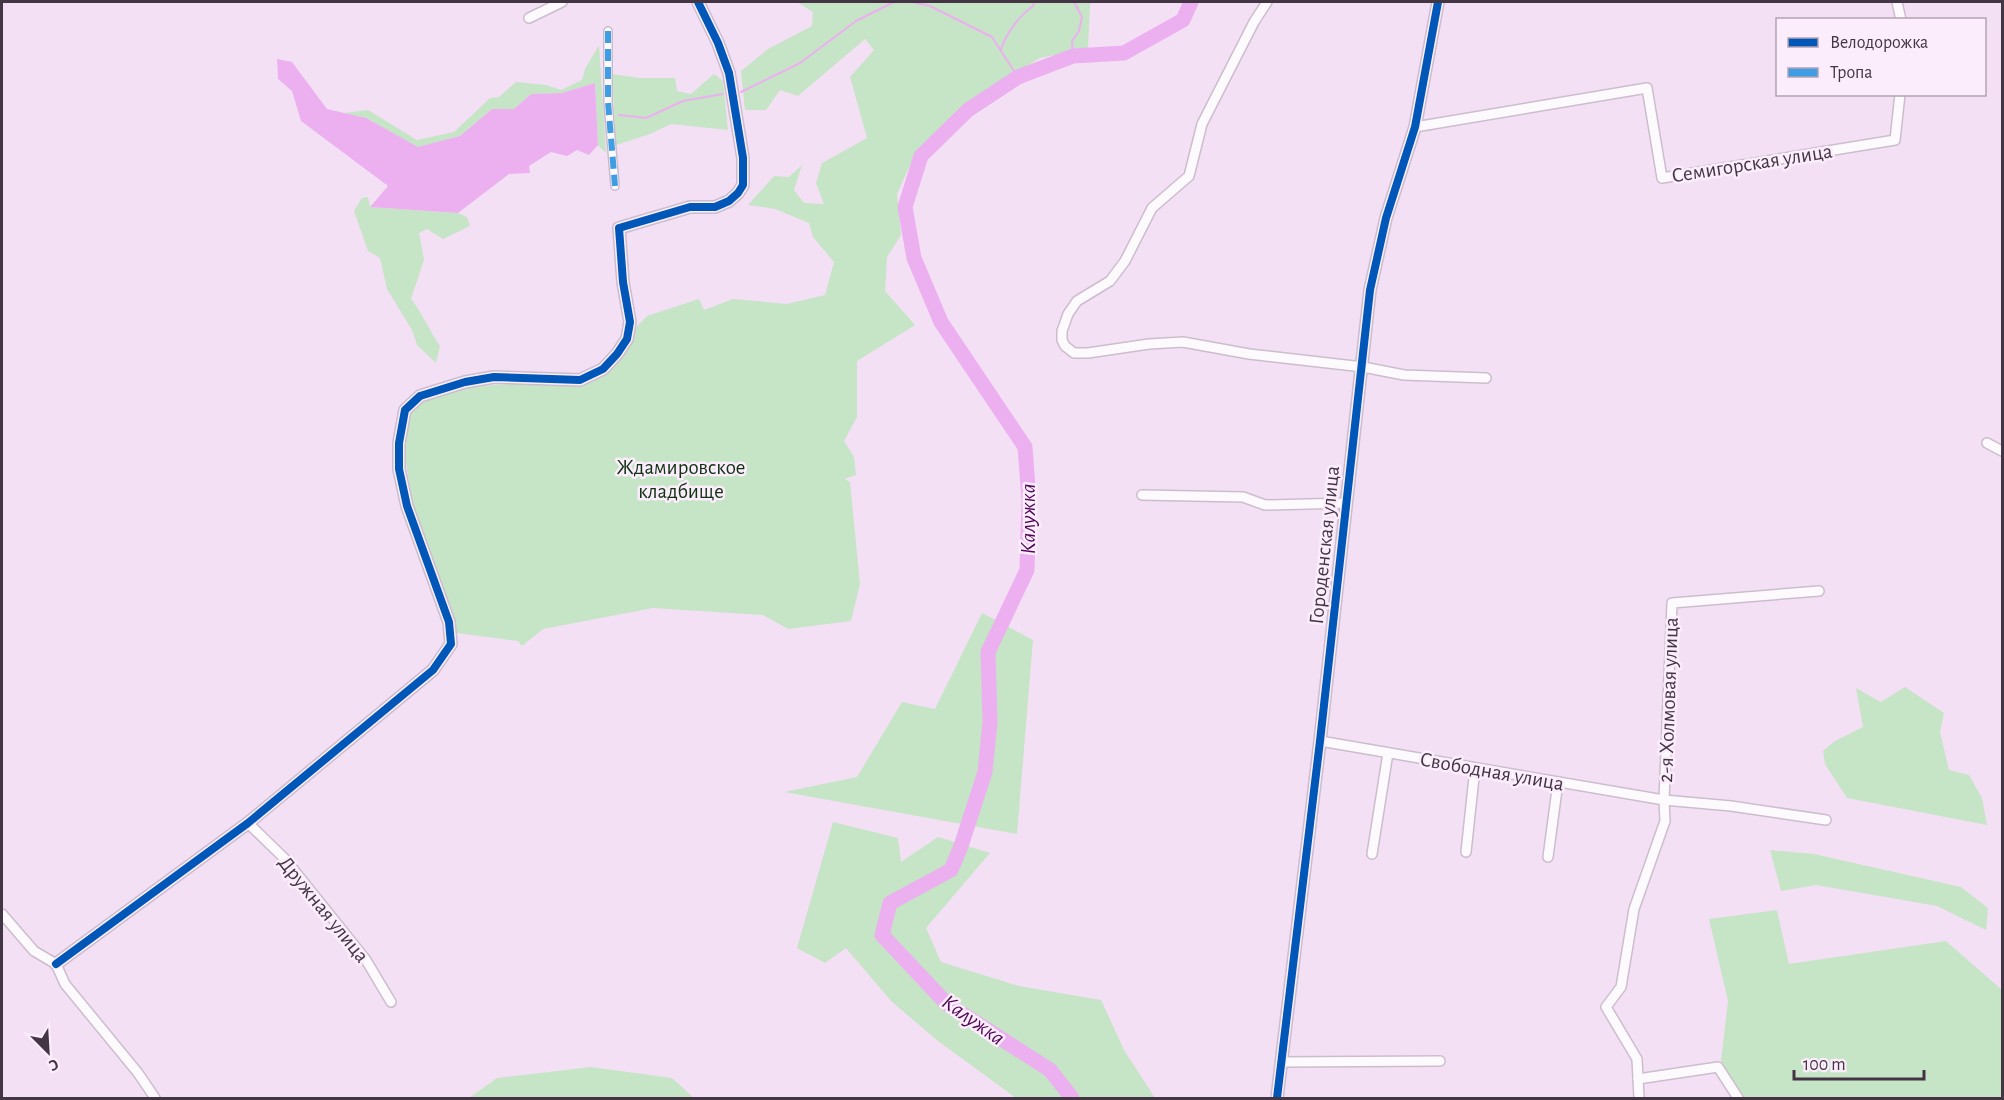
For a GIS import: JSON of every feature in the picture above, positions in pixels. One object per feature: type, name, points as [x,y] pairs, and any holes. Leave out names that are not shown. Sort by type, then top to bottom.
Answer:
[{"type":"street","points":[[529,18],[562,2]]},
{"type":"street","points":[[56,964],[248,824],[433,670],[451,644],[449,622],[407,506],[399,469],[399,442],[405,410],[420,396],[465,382],[494,377],[580,380],[603,369],[627,339],[630,322],[623,282],[619,228],[690,207],[715,207],[729,201],[738,193],[742,185],[743,158],[729,73],[718,43],[698,2]]},
{"type":"street","points":[[1268,2],[1254,22],[1202,124],[1189,176],[1152,208],[1125,261],[1110,282],[1077,301],[1068,314],[1062,331],[1065,346],[1074,353],[1088,353],[1149,344],[1183,342],[1250,354],[1363,367],[1404,375],[1486,378]]},
{"type":"street","name":"Городенская улица","points":[[1277,1098],[1320,741],[1370,290],[1386,218],[1415,127],[1438,2]]},
{"type":"street","points":[[1897,2],[1901,18]]},
{"type":"street","points":[[608,31],[608,102],[615,186]]},
{"type":"street","name":"Семигорская улица","points":[[1415,127],[1647,88],[1662,178],[1895,140],[1900,96]]},
{"type":"street","points":[[1987,443],[2002,451]]},
{"type":"street","points":[[1142,495],[1243,497],[1265,505],[1347,503]]},
{"type":"street","name":"2-я Холмовая улица","points":[[1664,800],[1672,603],[1819,591]]},
{"type":"street","name":"Свободная улица","points":[[1320,741],[1664,800],[1731,806],[1826,820]]},
{"type":"street","points":[[1372,854],[1388,753]]},
{"type":"street","points":[[1466,852],[1475,768]]},
{"type":"street","points":[[1548,857],[1558,782]]},
{"type":"street","points":[[1639,1098],[1637,1059],[1606,1007],[1621,987],[1634,909],[1665,821],[1664,800]]},
{"type":"street","name":"Дружная улица","points":[[248,824],[285,859],[366,960],[391,1002]]},
{"type":"street","points":[[2,914],[34,951],[56,964],[65,984],[138,1073],[155,1098]]},
{"type":"street","points":[[1281,1062],[1440,1060]]},
{"type":"street","points":[[1638,1079],[1718,1067],[1738,1098]]},
{"type":"green space","name":"Ждамировское кладбище","points":[[797,2],[1091,2],[1088,48],[1040,58],[982,93],[916,152],[897,194],[901,235],[887,257],[885,291],[915,325],[857,361],[857,417],[844,441],[854,457],[856,475],[845,479],[850,482],[860,584],[851,621],[788,629],[763,615],[653,608],[543,629],[522,646],[518,641],[457,633],[427,551],[409,482],[405,450],[408,424],[418,404],[440,393],[476,387],[584,382],[647,316],[699,299],[704,310],[733,299],[787,304],[825,295],[834,262],[813,237],[809,223],[775,209],[748,205],[774,176],[789,177],[802,165],[794,190],[804,203],[824,204],[816,183],[822,163],[867,138],[850,77],[874,50],[865,39],[798,96],[780,90],[766,110],[745,110],[741,71],[768,49],[812,26],[813,12]]},
{"type":"green space","points":[[599,45],[606,153],[598,145],[595,83],[562,93],[531,94],[514,109],[492,109],[460,136],[418,148],[366,118],[344,113],[368,110],[417,140],[454,132],[490,98],[499,97],[516,82],[546,85],[561,90],[582,80],[585,69]]},
{"type":"green space","points":[[612,74],[640,78],[675,78],[677,91],[691,94],[714,74],[723,81],[728,130],[671,124],[650,134],[616,145]]},
{"type":"green space","points":[[368,197],[370,207],[458,213],[467,217],[470,226],[443,239],[427,229],[419,233],[424,260],[411,299],[440,346],[436,363],[417,345],[412,330],[387,289],[380,258],[368,251],[354,211],[362,198]]},
{"type":"green space","points":[[982,613],[1033,640],[1017,834],[784,792],[857,777],[902,702],[935,709]]},
{"type":"green space","points":[[1905,687],[1944,713],[1940,732],[1949,770],[1969,775],[1982,798],[1987,825],[1847,798],[1825,764],[1823,751],[1835,741],[1863,727],[1856,688],[1881,702]]},
{"type":"green space","points":[[833,822],[898,838],[901,862],[938,837],[990,853],[926,928],[941,962],[1019,986],[1101,1000],[1124,1050],[1155,1098],[1016,1098],[938,1041],[891,1001],[846,948],[825,963],[797,948]]},
{"type":"green space","points":[[1770,850],[1814,854],[1961,887],[1988,908],[1986,930],[1937,906],[1816,885],[1781,891]]},
{"type":"green space","points":[[1777,910],[1789,964],[1946,941],[2002,990],[2002,1098],[1743,1098],[1721,1061],[1728,1001],[1709,919]]},
{"type":"green space","points":[[591,1067],[672,1078],[694,1098],[469,1098],[497,1078]]},
{"type":"shaded area","points":[[277,59],[292,62],[327,109],[366,118],[418,147],[460,136],[492,109],[514,109],[531,94],[562,93],[595,83],[598,145],[589,155],[577,150],[567,156],[551,152],[529,166],[530,173],[509,174],[458,213],[370,207],[388,186],[301,121],[292,91],[278,79]]},
{"type":"waterway","points":[[741,92],[800,63],[856,21],[894,2]]},
{"type":"waterway","points":[[912,2],[930,6],[992,37],[1018,77]]},
{"type":"waterway","points":[[1001,49],[1014,25],[1033,6],[1034,2]]},
{"type":"waterway","points":[[1073,56],[1072,41],[1079,31],[1082,17],[1074,2]]},
{"type":"waterway","name":"Калужка","points":[[1072,1098],[1050,1070],[947,1004],[882,935],[890,903],[951,870],[961,846],[985,772],[990,722],[988,652],[1027,570],[1029,500],[1025,447],[941,322],[914,258],[905,207],[921,156],[968,110],[1018,77],[1073,56],[1124,53],[1183,20],[1191,2]]},
{"type":"waterway","points":[[619,115],[646,118],[683,101],[723,94]]},
{"type":"marked path","points":[[608,31],[608,102],[615,186]]},
{"type":"cycle path","points":[[56,964],[248,823],[433,670],[451,644],[449,622],[407,506],[399,469],[399,443],[405,410],[420,396],[465,382],[494,377],[580,380],[603,369],[627,339],[630,322],[623,282],[619,228],[690,207],[715,207],[729,201],[738,193],[743,185],[743,158],[729,73],[718,43],[698,2]]},
{"type":"cycle path","points":[[1277,1098],[1320,741],[1370,290],[1386,218],[1415,127],[1438,2]]}]
